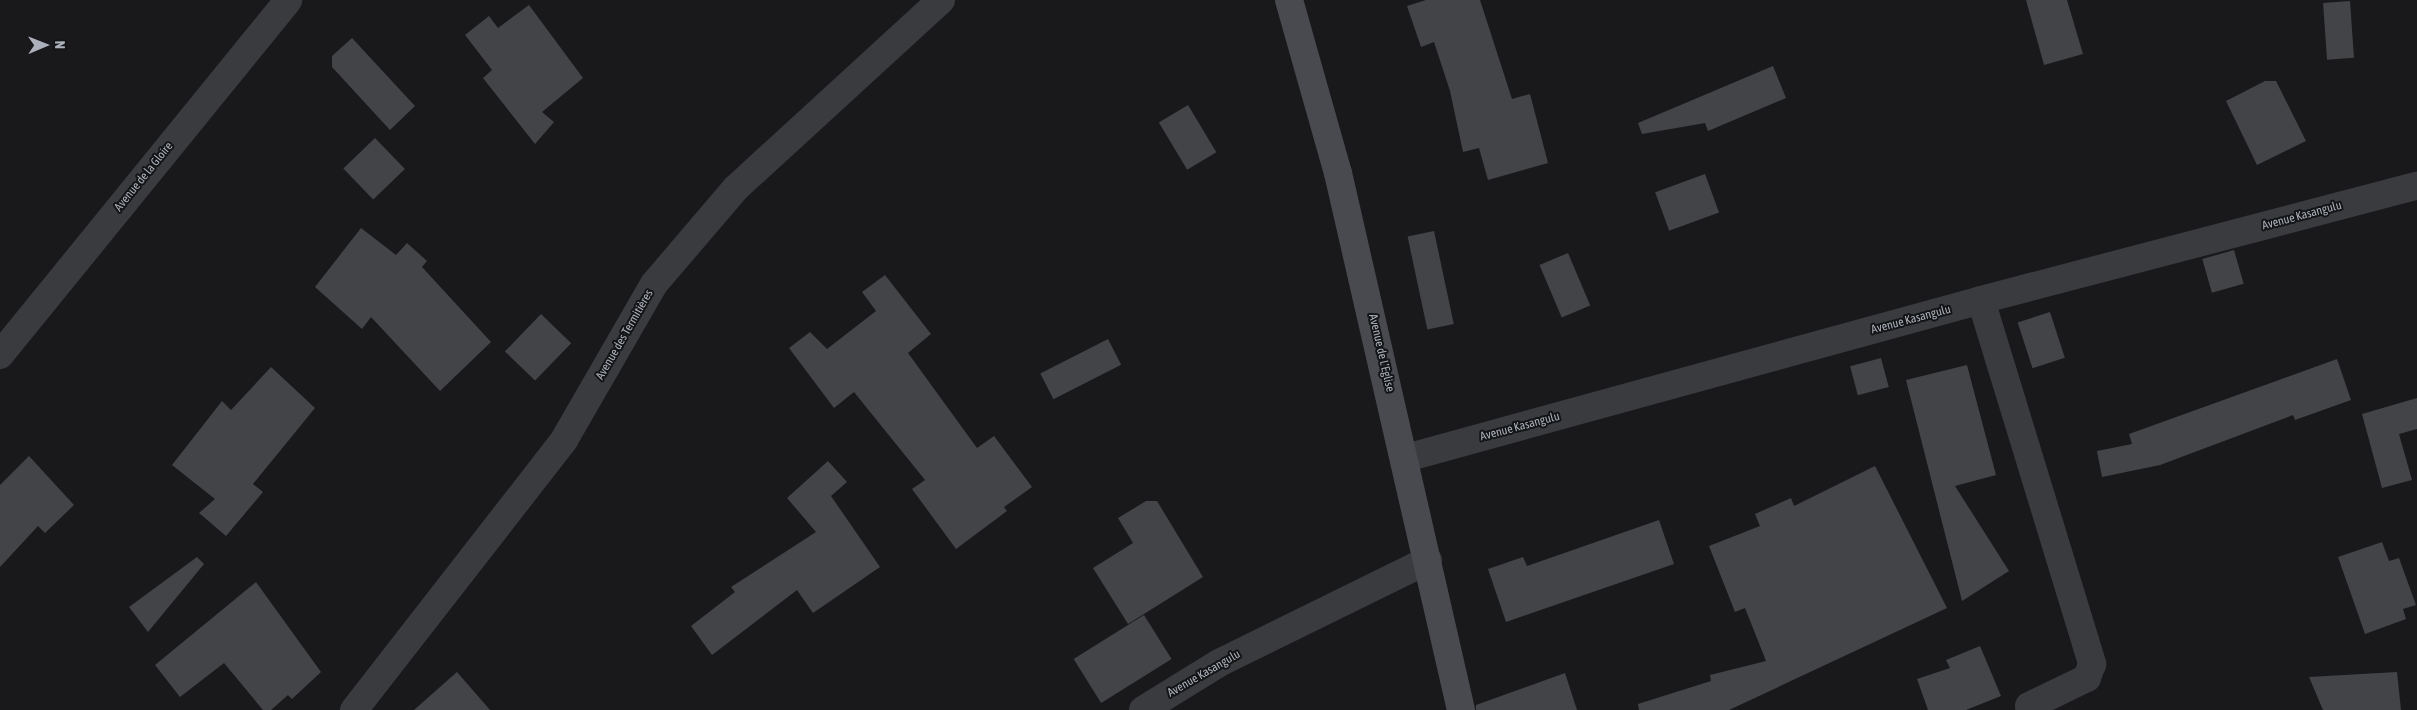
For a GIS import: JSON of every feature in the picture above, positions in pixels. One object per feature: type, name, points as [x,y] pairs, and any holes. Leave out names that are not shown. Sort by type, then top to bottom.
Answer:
[{"type":"street","name":"Avenue de la Gloire","points":[[0,355],[288,0]]},
{"type":"street","name":"Avenue des Termitières","points":[[354,710],[564,440],[654,284],[736,188],[941,0]]},
{"type":"street","name":"Avenue de L'Eglise","points":[[1290,0],[1338,173],[1406,458],[1461,710]]},
{"type":"street","name":"Avenue Kasangulu","points":[[1406,458],[1981,300],[2417,186]]},
{"type":"street","points":[[1981,300],[2092,664],[2087,678],[2025,709]]},
{"type":"street","name":"Avenue Kasangulu","points":[[1143,710],[1219,663],[1428,560]]},
{"type":"building","points":[[1426,0],[1480,0],[1512,99],[1530,94],[1548,163],[1488,180],[1479,148],[1463,152],[1450,91],[1434,42],[1421,47],[1407,6]]},
{"type":"building","points":[[2026,0],[2067,0],[2083,54],[2044,65]]},
{"type":"building","points":[[2350,1],[2354,58],[2327,60],[2323,3]]},
{"type":"building","points":[[529,5],[583,78],[542,112],[554,122],[535,144],[483,78],[492,70],[465,35],[489,16],[498,28]]},
{"type":"building","points":[[352,38],[415,106],[390,130],[332,67],[332,56]]},
{"type":"building","points":[[1773,66],[1786,98],[1708,131],[1705,123],[1642,134],[1638,123]]},
{"type":"building","points":[[2265,81],[2276,81],[2306,141],[2257,165],[2226,101]]},
{"type":"building","points":[[1188,105],[1216,152],[1187,170],[1159,123]]},
{"type":"building","points":[[375,138],[405,169],[373,199],[343,169]]},
{"type":"building","points":[[1705,174],[1719,213],[1669,231],[1655,192]]},
{"type":"building","points":[[361,228],[396,255],[407,243],[427,261],[422,267],[491,342],[440,391],[371,317],[362,329],[315,287]]},
{"type":"building","points":[[1434,231],[1454,324],[1427,330],[1408,237]]},
{"type":"building","points":[[2234,250],[2244,284],[2212,293],[2202,259]]},
{"type":"building","points":[[1568,253],[1590,305],[1562,318],[1539,265]]},
{"type":"building","points":[[885,275],[931,334],[908,353],[977,448],[994,436],[1032,487],[1004,507],[1007,511],[956,549],[912,489],[925,480],[854,392],[834,408],[789,348],[810,332],[827,349],[876,311],[862,292]]},
{"type":"building","points":[[2050,312],[2065,358],[2032,368],[2018,323]]},
{"type":"building","points":[[541,314],[571,343],[535,381],[505,351]]},
{"type":"building","points":[[1108,339],[1121,365],[1053,399],[1040,374]]},
{"type":"building","points":[[1881,358],[1889,387],[1858,395],[1850,366]]},
{"type":"building","points":[[2337,359],[2351,400],[2295,420],[2293,415],[2160,465],[2102,477],[2097,451],[2132,444],[2129,434]]},
{"type":"building","points":[[1967,365],[1996,475],[1955,486],[2009,571],[1962,601],[1906,380]]},
{"type":"building","points":[[271,367],[315,408],[253,484],[263,492],[226,536],[199,513],[215,499],[172,465],[222,401],[231,410]]},
{"type":"building","points":[[2417,398],[2417,429],[2399,434],[2412,480],[2382,488],[2362,414]]},
{"type":"building","points":[[29,456],[74,505],[45,533],[38,526],[0,567],[0,485]]},
{"type":"building","points":[[828,461],[847,482],[831,496],[880,567],[813,613],[797,590],[712,655],[691,626],[735,592],[731,587],[816,532],[787,498]]},
{"type":"building","points":[[1875,466],[1947,608],[1729,710],[1639,710],[1638,704],[1711,681],[1710,675],[1766,661],[1745,608],[1735,612],[1709,546],[1760,526],[1755,514],[1791,498],[1794,506]]},
{"type":"building","points":[[1146,501],[1157,501],[1203,577],[1128,624],[1093,568],[1133,543],[1118,518]]},
{"type":"building","points":[[1659,520],[1674,564],[1506,622],[1488,569],[1523,557],[1527,566]]},
{"type":"building","points":[[2382,542],[2389,561],[2399,558],[2416,605],[2403,609],[2406,619],[2365,634],[2338,557]]},
{"type":"building","points":[[197,557],[204,564],[148,632],[129,607]]},
{"type":"building","points":[[256,582],[321,672],[292,699],[288,695],[271,710],[263,710],[224,663],[180,697],[155,665]]},
{"type":"building","points":[[1144,615],[1172,659],[1101,703],[1074,659]]},
{"type":"building","points":[[1980,646],[2001,696],[1966,710],[1928,710],[1917,679],[1950,668],[1946,660]]},
{"type":"building","points":[[457,672],[490,710],[414,710]]},
{"type":"building","points":[[2397,672],[2401,710],[2323,710],[2309,677]]},
{"type":"building","points":[[1565,673],[1577,710],[1476,710],[1476,705]]}]
